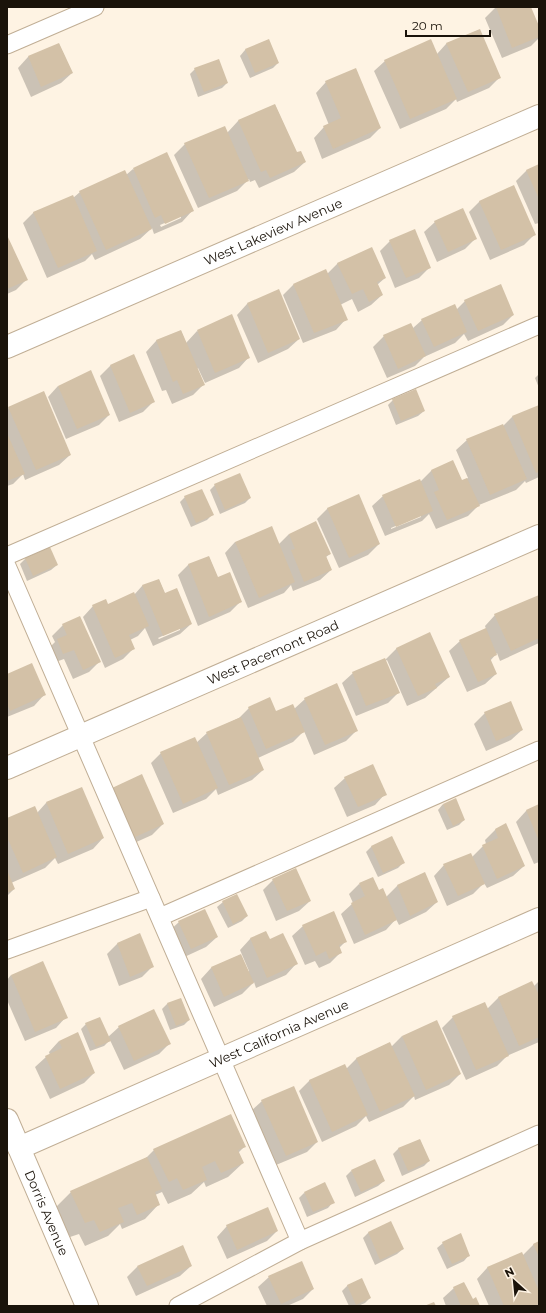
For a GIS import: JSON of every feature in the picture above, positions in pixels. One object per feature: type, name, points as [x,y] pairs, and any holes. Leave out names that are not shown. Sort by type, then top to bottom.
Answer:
[{"type":"street","name":"West Lakeview Avenue","points":[[7,347],[539,116]]},
{"type":"street","name":"West Pacemont Road","points":[[7,768],[539,536]]},
{"type":"street","name":"West California Avenue","points":[[19,1148],[539,919]]},
{"type":"street","name":"Dorris Avenue","points":[[7,1120],[88,1306]]},
{"type":"lane","points":[[7,45],[95,7]]},
{"type":"lane","points":[[7,556],[539,326]]},
{"type":"lane","points":[[7,566],[300,1241]]},
{"type":"lane","points":[[160,916],[539,750]]},
{"type":"lane","points":[[7,950],[151,898]]},
{"type":"lane","points":[[178,1306],[300,1241],[539,1134]]},
{"type":"building","points":[[496,7],[531,7],[539,26],[539,37],[512,48]]},
{"type":"building","points":[[480,29],[501,78],[468,92],[446,43]]},
{"type":"building","points":[[269,39],[279,63],[255,73],[245,49]]},
{"type":"building","points":[[431,39],[457,99],[410,119],[384,60]]},
{"type":"building","points":[[59,43],[73,73],[41,87],[28,56]]},
{"type":"building","points":[[219,59],[228,83],[204,92],[194,68]]},
{"type":"building","points":[[356,68],[381,128],[333,149],[323,126],[341,118],[325,81]]},
{"type":"building","points":[[275,104],[297,152],[301,151],[306,162],[270,178],[266,170],[261,172],[238,120]]},
{"type":"building","points":[[225,126],[249,181],[209,198],[184,143]]},
{"type":"building","points":[[167,152],[194,211],[165,224],[161,215],[155,218],[133,168]]},
{"type":"building","points":[[539,164],[539,199],[526,170]]},
{"type":"building","points":[[125,170],[152,229],[106,250],[79,191]]},
{"type":"building","points":[[514,185],[536,235],[501,250],[479,201]]},
{"type":"building","points":[[73,195],[97,251],[58,268],[33,212]]},
{"type":"building","points":[[463,208],[477,239],[448,252],[434,221]]},
{"type":"building","points":[[415,229],[431,268],[406,278],[389,240]]},
{"type":"building","points":[[7,235],[28,280],[7,289]]},
{"type":"building","points":[[372,247],[386,278],[377,282],[383,295],[369,302],[363,289],[352,294],[337,263]]},
{"type":"building","points":[[326,269],[348,320],[314,333],[293,284]]},
{"type":"building","points":[[501,284],[514,315],[478,331],[464,300]]},
{"type":"building","points":[[279,289],[300,339],[268,353],[247,303]]},
{"type":"building","points":[[455,304],[467,332],[434,347],[421,319]]},
{"type":"building","points":[[232,314],[250,358],[215,373],[197,330]]},
{"type":"building","points":[[411,323],[426,356],[398,369],[383,335]]},
{"type":"building","points":[[181,330],[205,385],[183,394],[177,380],[173,382],[156,340]]},
{"type":"building","points":[[134,354],[155,402],[130,413],[110,365]]},
{"type":"building","points":[[91,370],[110,415],[77,429],[58,386]]},
{"type":"building","points":[[416,389],[425,411],[401,421],[392,399]]},
{"type":"building","points":[[44,391],[71,455],[36,470],[8,407]]},
{"type":"building","points":[[539,405],[539,472],[536,473],[512,416]]},
{"type":"building","points":[[503,424],[527,479],[490,495],[466,439]]},
{"type":"building","points":[[7,433],[25,474],[7,481]]},
{"type":"building","points":[[453,460],[462,480],[467,478],[480,506],[447,520],[434,492],[439,490],[431,470]]},
{"type":"building","points":[[240,473],[251,498],[225,510],[214,484]]},
{"type":"building","points":[[420,479],[433,511],[396,527],[382,495]]},
{"type":"building","points":[[202,489],[214,515],[196,523],[184,496]]},
{"type":"building","points":[[359,494],[380,544],[349,558],[327,508]]},
{"type":"building","points":[[316,521],[331,554],[326,556],[332,570],[304,582],[291,550],[295,549],[289,534]]},
{"type":"building","points":[[272,526],[295,582],[259,598],[235,542]]},
{"type":"building","points":[[50,547],[58,565],[33,576],[25,558]]},
{"type":"building","points":[[209,556],[218,577],[230,572],[242,602],[209,617],[188,564]]},
{"type":"building","points":[[159,579],[165,593],[177,588],[192,624],[163,636],[142,585]]},
{"type":"building","points":[[134,592],[149,626],[129,635],[135,649],[115,658],[92,605],[106,599],[108,604]]},
{"type":"building","points":[[539,595],[539,638],[511,651],[494,614]]},
{"type":"building","points":[[80,616],[101,662],[83,670],[74,650],[63,654],[57,639],[67,635],[62,624]]},
{"type":"building","points":[[486,628],[497,655],[490,658],[497,674],[478,682],[459,640]]},
{"type":"building","points":[[430,632],[450,677],[435,684],[437,688],[418,696],[396,648]]},
{"type":"building","points":[[385,658],[400,693],[366,706],[352,672]]},
{"type":"building","points":[[32,663],[46,695],[10,711],[7,704],[7,674]]},
{"type":"building","points":[[337,683],[358,731],[325,745],[304,698]]},
{"type":"building","points":[[270,697],[276,711],[293,704],[305,732],[266,749],[248,707]]},
{"type":"building","points":[[511,701],[523,730],[496,741],[484,712]]},
{"type":"building","points":[[241,717],[264,770],[229,785],[206,732]]},
{"type":"building","points":[[195,737],[218,788],[183,804],[160,752]]},
{"type":"building","points":[[373,764],[387,795],[358,807],[344,777]]},
{"type":"building","points":[[142,774],[164,824],[133,838],[112,788]]},
{"type":"building","points":[[82,787],[104,838],[68,854],[46,802]]},
{"type":"building","points":[[456,798],[465,820],[453,826],[443,804]]},
{"type":"building","points":[[539,804],[539,841],[526,810]]},
{"type":"building","points":[[35,806],[57,857],[23,873],[7,837],[7,818]]},
{"type":"building","points":[[506,823],[525,866],[497,879],[482,845],[498,838],[495,829]]},
{"type":"building","points":[[392,836],[405,863],[383,873],[371,846]]},
{"type":"building","points":[[471,853],[485,884],[458,896],[443,864]]},
{"type":"building","points":[[296,868],[311,901],[287,911],[272,879]]},
{"type":"building","points":[[7,870],[15,889],[7,893]]},
{"type":"building","points":[[425,872],[438,902],[410,916],[397,885]]},
{"type":"building","points":[[373,877],[379,890],[383,888],[397,920],[365,935],[351,903],[365,896],[359,883]]},
{"type":"building","points":[[237,894],[248,916],[233,924],[222,901]]},
{"type":"building","points":[[205,909],[218,937],[191,949],[178,921]]},
{"type":"building","points":[[334,911],[347,942],[339,945],[342,953],[329,959],[326,951],[316,956],[302,925]]},
{"type":"building","points":[[266,931],[270,939],[283,933],[298,964],[267,978],[250,938]]},
{"type":"building","points":[[140,933],[154,967],[130,977],[117,943]]},
{"type":"building","points":[[241,954],[254,983],[224,997],[211,967]]},
{"type":"building","points":[[43,961],[68,1018],[35,1032],[11,975]]},
{"type":"building","points":[[532,981],[539,995],[539,1037],[519,1046],[498,997]]},
{"type":"building","points":[[181,998],[190,1020],[176,1026],[167,1003]]},
{"type":"building","points":[[485,1002],[509,1056],[476,1070],[452,1016]]},
{"type":"building","points":[[154,1009],[171,1044],[134,1061],[118,1026]]},
{"type":"building","points":[[100,1017],[111,1041],[96,1047],[85,1023]]},
{"type":"building","points":[[437,1020],[461,1074],[426,1090],[402,1036]]},
{"type":"building","points":[[78,1032],[95,1073],[60,1089],[45,1056],[62,1048],[59,1041]]},
{"type":"building","points":[[390,1042],[415,1096],[380,1112],[356,1058]]},
{"type":"building","points":[[345,1064],[368,1115],[332,1132],[309,1080]]},
{"type":"building","points":[[294,1086],[318,1142],[286,1156],[261,1100]]},
{"type":"building","points":[[231,1114],[246,1147],[238,1150],[244,1163],[221,1173],[215,1161],[202,1167],[207,1180],[183,1190],[177,1178],[169,1182],[153,1149]]},
{"type":"building","points":[[420,1139],[430,1161],[408,1171],[398,1148]]},
{"type":"building","points":[[147,1157],[162,1189],[155,1192],[160,1205],[137,1215],[132,1203],[118,1208],[124,1222],[100,1232],[94,1220],[85,1223],[70,1191]]},
{"type":"building","points":[[375,1159],[385,1181],[361,1192],[351,1170]]},
{"type":"building","points":[[325,1182],[335,1203],[313,1212],[304,1192]]},
{"type":"building","points":[[268,1207],[278,1231],[237,1250],[226,1225]]},
{"type":"building","points":[[391,1221],[404,1249],[380,1260],[368,1232]]},
{"type":"building","points":[[461,1233],[470,1256],[452,1264],[442,1242]]},
{"type":"building","points":[[539,1241],[539,1257],[533,1244]]},
{"type":"building","points":[[183,1245],[192,1266],[147,1286],[137,1266]]},
{"type":"building","points":[[522,1252],[539,1291],[539,1304],[534,1306],[504,1306],[487,1267]]},
{"type":"building","points":[[302,1261],[314,1289],[281,1304],[268,1276]]},
{"type":"building","points":[[362,1278],[371,1298],[356,1305],[347,1285]]},
{"type":"building","points":[[464,1282],[473,1299],[476,1297],[480,1306],[461,1306],[453,1287]]},
{"type":"building","points":[[434,1302],[436,1306],[424,1306]]}]
